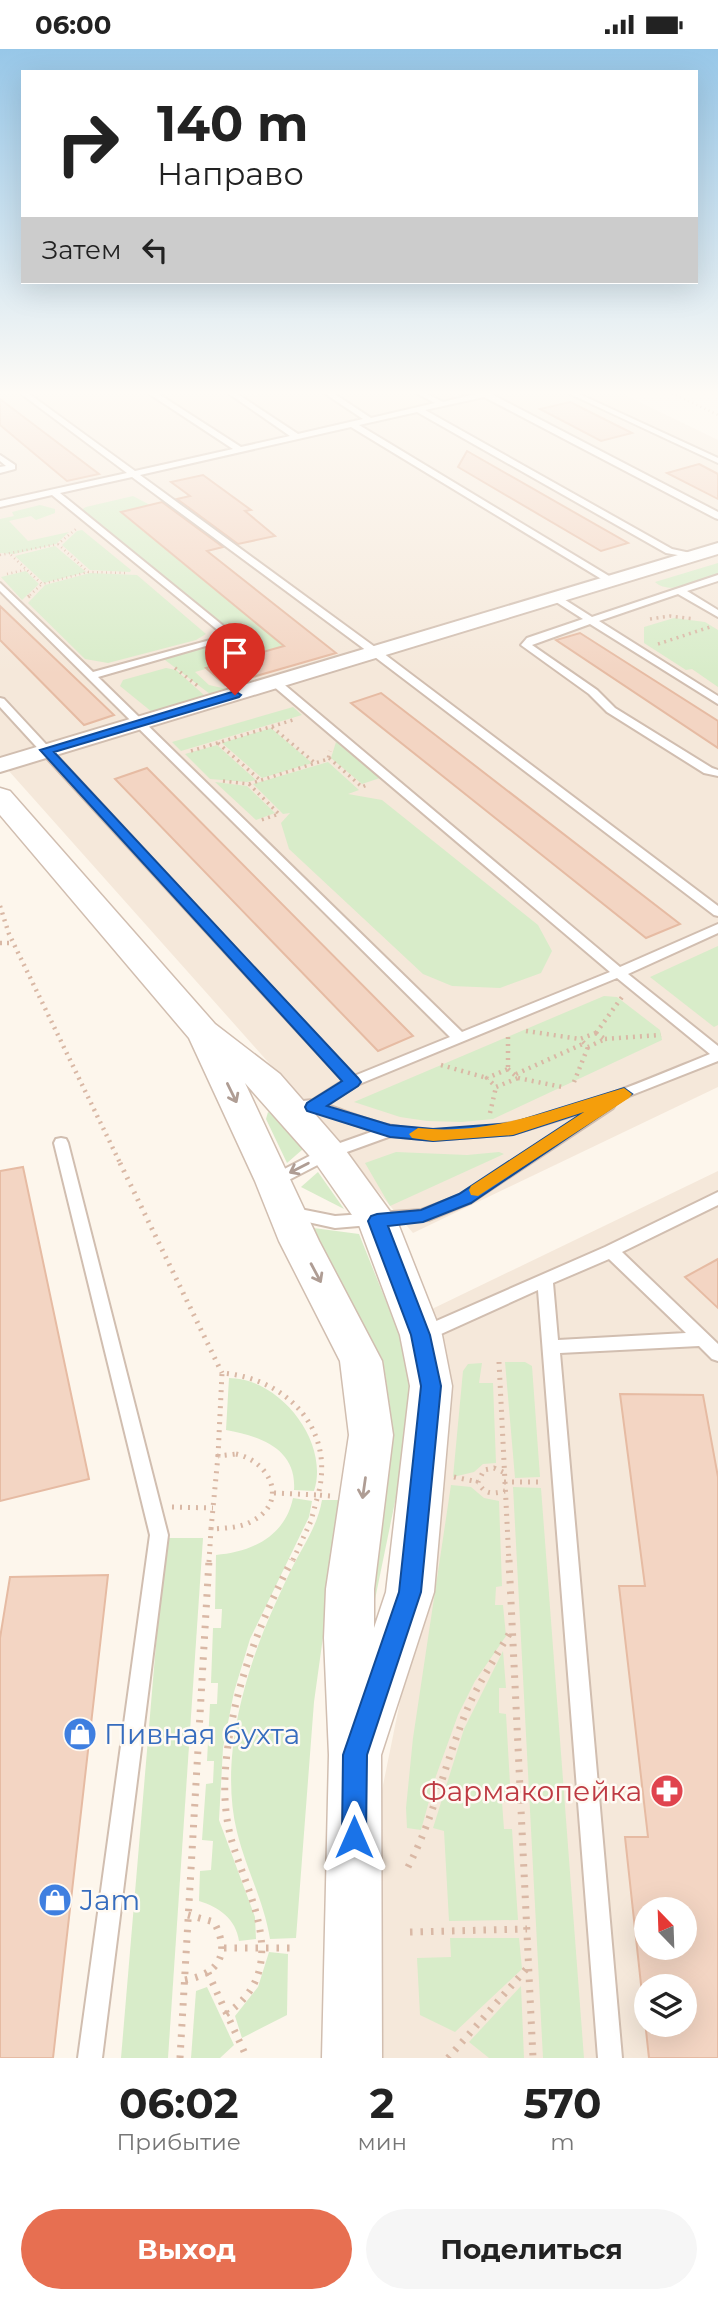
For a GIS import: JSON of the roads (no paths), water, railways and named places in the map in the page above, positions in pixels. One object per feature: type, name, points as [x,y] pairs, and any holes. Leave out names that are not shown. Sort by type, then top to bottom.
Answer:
[{"type":"street","points":[[0,765],[718,548]]},
{"type":"street","points":[[0,797],[203,1032],[267,1082],[328,1153],[377,1221],[421,1335],[431,1386],[410,1592],[355,1755]]},
{"type":"street","points":[[203,1032],[361,1361],[371,1435],[350,1589],[348,1638],[355,1755],[352,2058]]},
{"type":"lane","points":[[0,504],[77,487]]},
{"type":"lane","points":[[150,487],[375,652],[718,912]]},
{"type":"lane","points":[[455,487],[611,581]]},
{"type":"lane","points":[[555,487],[669,551],[692,556]]},
{"type":"lane","points":[[663,487],[718,516]]},
{"type":"lane","points":[[54,492],[232,637],[92,675]]},
{"type":"lane","points":[[718,578],[591,618],[531,640],[526,646],[593,692],[611,710],[708,771],[718,773]]},
{"type":"lane","points":[[0,586],[461,1038]]},
{"type":"lane","points":[[678,590],[718,614]]},
{"type":"lane","points":[[556,598],[718,701]]},
{"type":"lane","points":[[267,1082],[313,1107],[390,1131],[433,1135],[513,1129],[624,1094],[718,1055],[276,683]]},
{"type":"lane","points":[[0,701],[352,1082]]},
{"type":"lane","points":[[313,1107],[352,1082],[619,973],[718,928]]},
{"type":"lane","points":[[390,1131],[328,1153],[280,1196],[335,1222],[423,1216],[465,1199],[624,1094]]},
{"type":"lane","points":[[61,1143],[159,1535],[90,2058]]},
{"type":"lane","points":[[421,1335],[611,1251],[718,1198]]},
{"type":"lane","points":[[611,1251],[718,1354]]},
{"type":"lane","points":[[545,1280],[610,2058]]},
{"type":"lane","points":[[551,1347],[702,1339]]},
{"type":"place","name":"Пивная бухта","points":[[80,1734]]},
{"type":"place","name":"Фармакопейка","points":[[667,1791]]},
{"type":"place","name":"Jam","points":[[55,1900]]}]
